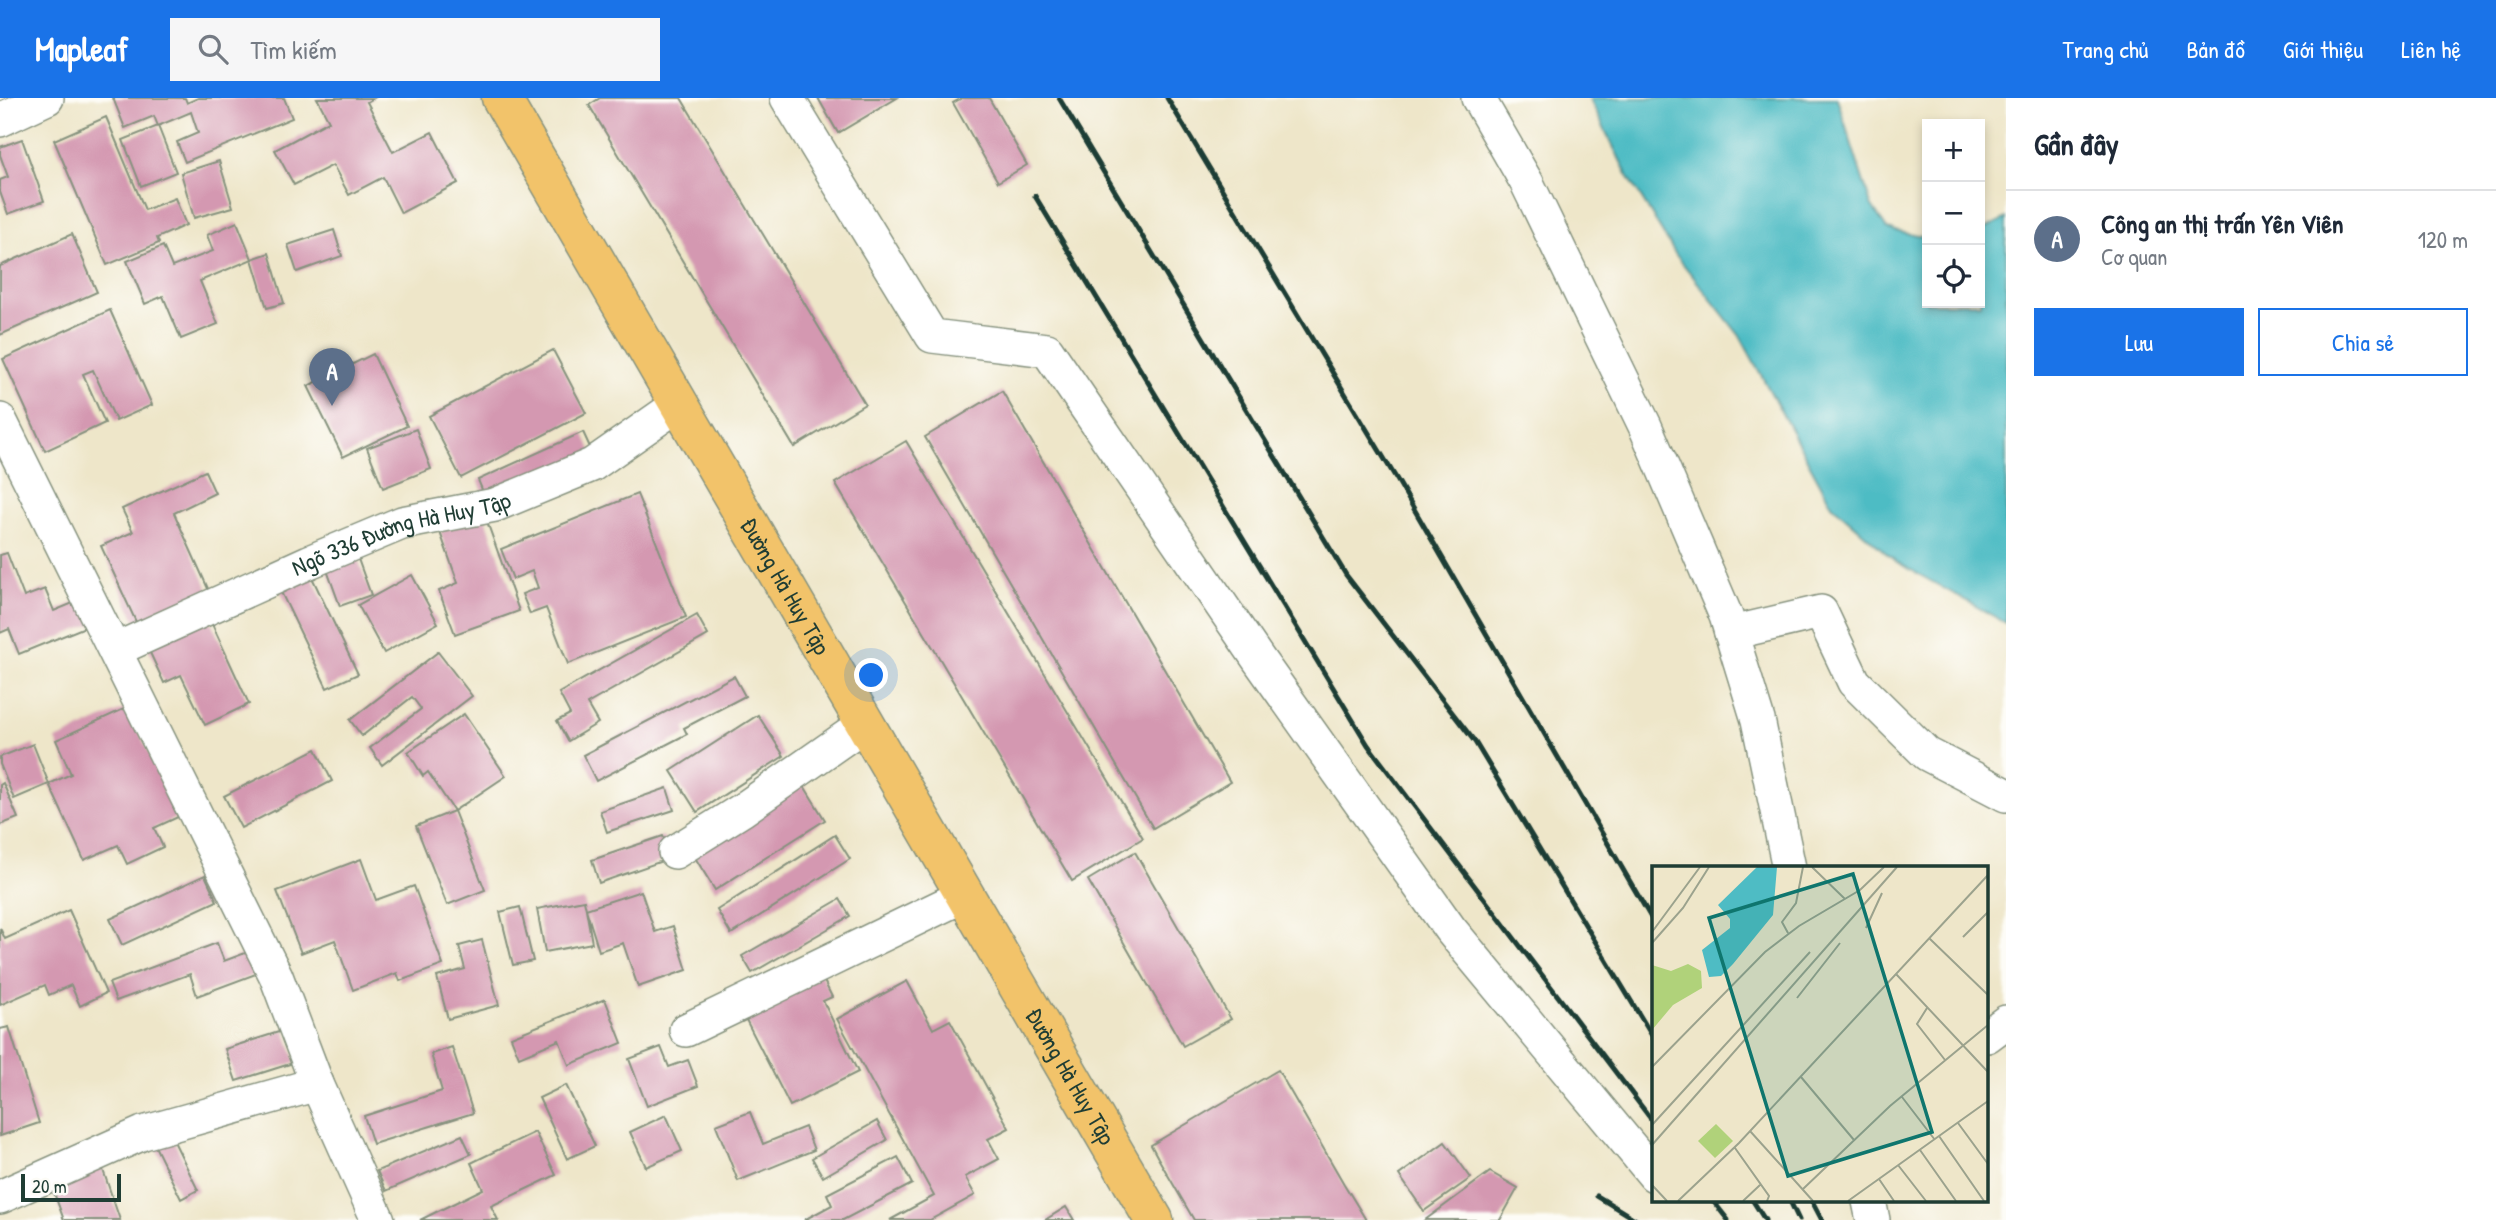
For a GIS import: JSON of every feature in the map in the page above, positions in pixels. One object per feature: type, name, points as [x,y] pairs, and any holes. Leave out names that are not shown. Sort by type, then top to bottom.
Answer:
[{"type":"main road","name":"Đường Hà Huy Tập","points":[[501,98],[1154,1220]]},
{"type":"street","points":[[0,120],[47,98]]},
{"type":"street","points":[[787,98],[932,336],[1047,350],[1267,672],[1450,929],[1652,1173]]},
{"type":"street","points":[[1478,98],[1527,183],[1645,426],[1726,615],[1758,720],[1789,866]]},
{"type":"street","name":"Ngõ 336 Đường Hà Huy Tập","points":[[115,650],[402,523],[495,505],[592,465],[679,404]]},
{"type":"street","points":[[0,420],[276,976],[317,1084],[378,1220]]},
{"type":"street","points":[[1731,633],[1821,612],[1854,682],[1927,754],[2006,795]]},
{"type":"street","points":[[675,852],[742,810],[865,723]]},
{"type":"street","points":[[685,1030],[965,895]]},
{"type":"street","points":[[1988,1035],[2006,1022]]},
{"type":"street","points":[[0,1197],[143,1133],[317,1084]]},
{"type":"street","points":[[1869,1202],[1873,1220]]},
{"type":"water","points":[[1589,98],[1837,98],[1871,205],[1887,229],[1922,237],[1922,308],[1985,308],[1985,228],[2006,218],[2006,623],[1895,561],[1832,505],[1740,336],[1676,255],[1627,174]]},
{"type":"building","points":[[113,98],[185,98],[187,103],[198,98],[284,98],[292,118],[185,162],[177,142],[198,133],[191,112],[158,126],[154,116],[125,128]]},
{"type":"building","points":[[317,98],[374,98],[367,102],[393,152],[432,132],[458,183],[401,213],[383,177],[349,195],[333,165],[294,185],[275,150],[329,121]]},
{"type":"building","points":[[600,98],[681,98],[865,404],[794,447],[589,105]]},
{"type":"building","points":[[818,98],[897,98],[838,133]]},
{"type":"building","points":[[962,98],[989,98],[1027,165],[998,182],[953,103]]},
{"type":"building","points":[[106,117],[145,210],[175,198],[186,225],[157,238],[159,243],[107,265],[54,140]]},
{"type":"building","points":[[158,126],[176,172],[141,186],[123,140]]},
{"type":"building","points":[[22,139],[44,201],[8,214],[0,192],[0,180],[8,177],[0,147]]},
{"type":"building","points":[[219,161],[233,207],[194,218],[181,173]]},
{"type":"building","points":[[237,222],[252,259],[200,281],[218,324],[181,339],[163,296],[145,304],[127,261],[163,246],[172,267],[213,251],[207,235]]},
{"type":"building","points":[[334,230],[342,256],[297,272],[288,245]]},
{"type":"building","points":[[72,234],[97,292],[0,335],[0,266]]},
{"type":"building","points":[[269,253],[284,303],[267,308],[252,259]]},
{"type":"building","points":[[110,310],[152,405],[116,421],[93,370],[83,374],[105,423],[45,451],[3,359]]},
{"type":"building","points":[[553,350],[586,413],[461,478],[429,416]]},
{"type":"building","points":[[373,354],[407,426],[343,457],[308,386]]},
{"type":"building","points":[[1002,391],[1230,782],[1153,828],[925,437]]},
{"type":"building","points":[[416,429],[431,469],[383,488],[367,448]]},
{"type":"building","points":[[583,432],[594,456],[488,504],[478,480]]},
{"type":"building","points":[[906,441],[1143,838],[1072,881],[835,483]]},
{"type":"building","points":[[205,471],[215,493],[174,513],[214,602],[142,635],[101,546],[133,532],[122,509]]},
{"type":"building","points":[[637,494],[686,617],[568,664],[546,608],[530,614],[522,594],[538,588],[532,571],[513,579],[501,549]]},
{"type":"building","points":[[485,516],[519,611],[455,634],[439,591],[458,583],[440,532]]},
{"type":"building","points":[[354,548],[371,595],[340,606],[323,559]]},
{"type":"building","points":[[7,553],[24,597],[45,589],[54,611],[85,598],[95,623],[19,654],[9,629],[0,633],[0,555]]},
{"type":"building","points":[[310,573],[358,674],[327,688],[279,588]]},
{"type":"building","points":[[412,575],[438,623],[384,653],[358,605]]},
{"type":"building","points":[[207,613],[249,704],[205,725],[181,675],[164,683],[145,642]]},
{"type":"building","points":[[697,615],[708,635],[587,704],[598,723],[568,741],[557,721],[570,714],[559,693]]},
{"type":"building","points":[[438,652],[472,696],[382,765],[370,748],[421,709],[412,697],[362,736],[350,720]]},
{"type":"building","points":[[734,676],[745,696],[684,728],[687,734],[596,781],[583,755]]},
{"type":"building","points":[[128,707],[178,817],[154,828],[163,847],[127,864],[118,845],[84,860],[49,784],[71,774],[56,740]]},
{"type":"building","points":[[464,714],[506,776],[454,811],[428,772],[423,776],[408,752]]},
{"type":"building","points":[[758,715],[784,756],[697,812],[671,771]]},
{"type":"building","points":[[33,744],[49,784],[14,799],[0,764],[0,757]]},
{"type":"building","points":[[316,749],[332,781],[241,828],[224,796]]},
{"type":"building","points":[[801,781],[825,820],[715,890],[691,851]]},
{"type":"building","points":[[3,783],[18,818],[0,825],[0,785]]},
{"type":"building","points":[[667,788],[674,810],[607,832],[600,811]]},
{"type":"building","points":[[454,811],[485,890],[447,905],[416,826]]},
{"type":"building","points":[[835,835],[850,859],[731,934],[717,910]]},
{"type":"building","points":[[663,836],[671,858],[599,883],[592,860]]},
{"type":"building","points":[[1135,852],[1231,1019],[1183,1046],[1088,880]]},
{"type":"building","points":[[361,859],[376,900],[414,886],[443,965],[400,981],[397,973],[353,990],[335,940],[301,953],[277,891]]},
{"type":"building","points":[[205,875],[217,901],[122,945],[110,919]]},
{"type":"building","points":[[641,891],[655,932],[673,926],[687,970],[638,987],[623,943],[599,951],[586,909]]},
{"type":"building","points":[[840,899],[850,916],[752,973],[742,956]]},
{"type":"building","points":[[584,900],[592,943],[545,952],[537,909]]},
{"type":"building","points":[[520,907],[533,961],[513,965],[500,912]]},
{"type":"building","points":[[69,910],[106,993],[80,1006],[71,985],[49,995],[45,985],[0,1005],[0,928],[5,939]]},
{"type":"building","points":[[482,940],[499,1005],[448,1019],[437,977],[465,969],[459,946]]},
{"type":"building","points":[[217,943],[224,961],[256,949],[264,971],[197,996],[190,974],[116,1001],[109,983]]},
{"type":"building","points":[[819,971],[832,997],[823,1001],[858,1072],[790,1106],[741,1010]]},
{"type":"building","points":[[907,981],[933,1029],[950,1020],[1009,1128],[988,1139],[999,1159],[965,1177],[975,1195],[930,1220],[890,1220],[934,1196],[837,1019]]},
{"type":"building","points":[[605,999],[622,1043],[569,1065],[559,1040],[519,1057],[511,1037]]},
{"type":"building","points":[[9,1027],[39,1123],[0,1136],[0,1029]]},
{"type":"building","points":[[285,1030],[296,1062],[236,1081],[225,1049]]},
{"type":"building","points":[[452,1047],[473,1113],[373,1144],[364,1116],[442,1091],[431,1054]]},
{"type":"building","points":[[661,1047],[669,1067],[688,1060],[698,1086],[647,1106],[629,1059]]},
{"type":"building","points":[[1278,1070],[1366,1220],[1194,1220],[1151,1145]]},
{"type":"building","points":[[566,1085],[595,1146],[567,1159],[539,1098]]},
{"type":"building","points":[[750,1112],[763,1144],[805,1127],[814,1150],[738,1181],[716,1125]]},
{"type":"building","points":[[666,1115],[682,1151],[646,1167],[630,1132]]},
{"type":"building","points":[[877,1121],[887,1140],[823,1177],[812,1158]]},
{"type":"building","points":[[168,1129],[198,1190],[181,1199],[151,1138]]},
{"type":"building","points":[[535,1132],[556,1175],[491,1206],[498,1220],[420,1220],[483,1189],[471,1163]]},
{"type":"building","points":[[462,1135],[471,1154],[386,1191],[377,1171]]},
{"type":"building","points":[[1445,1142],[1471,1178],[1424,1211],[1399,1175]]},
{"type":"building","points":[[898,1157],[912,1184],[843,1220],[804,1220],[832,1205],[827,1194]]},
{"type":"building","points":[[101,1164],[120,1220],[64,1220],[50,1182]]},
{"type":"building","points":[[1490,1172],[1518,1188],[1500,1220],[1425,1220]]},
{"type":"building","points":[[1066,1207],[1074,1220],[1045,1220]]},
{"type":"railway","points":[[1059,98],[1346,575],[1475,742],[1652,1036]]},
{"type":"railway","points":[[1167,98],[1399,483],[1652,920]]},
{"type":"railway","points":[[1035,196],[1368,745],[1652,1120]]},
{"type":"railway","points":[[1597,1196],[1636,1220]]},
{"type":"railway","points":[[1714,1202],[1728,1220]]},
{"type":"railway","points":[[1754,1202],[1765,1220]]},
{"type":"railway","points":[[1790,1202],[1799,1220]]},
{"type":"railway","points":[[1813,1202],[1822,1220]]},
{"type":"place","name":"Công an thị trấn Yên Viên","points":[[332,406]]}]
